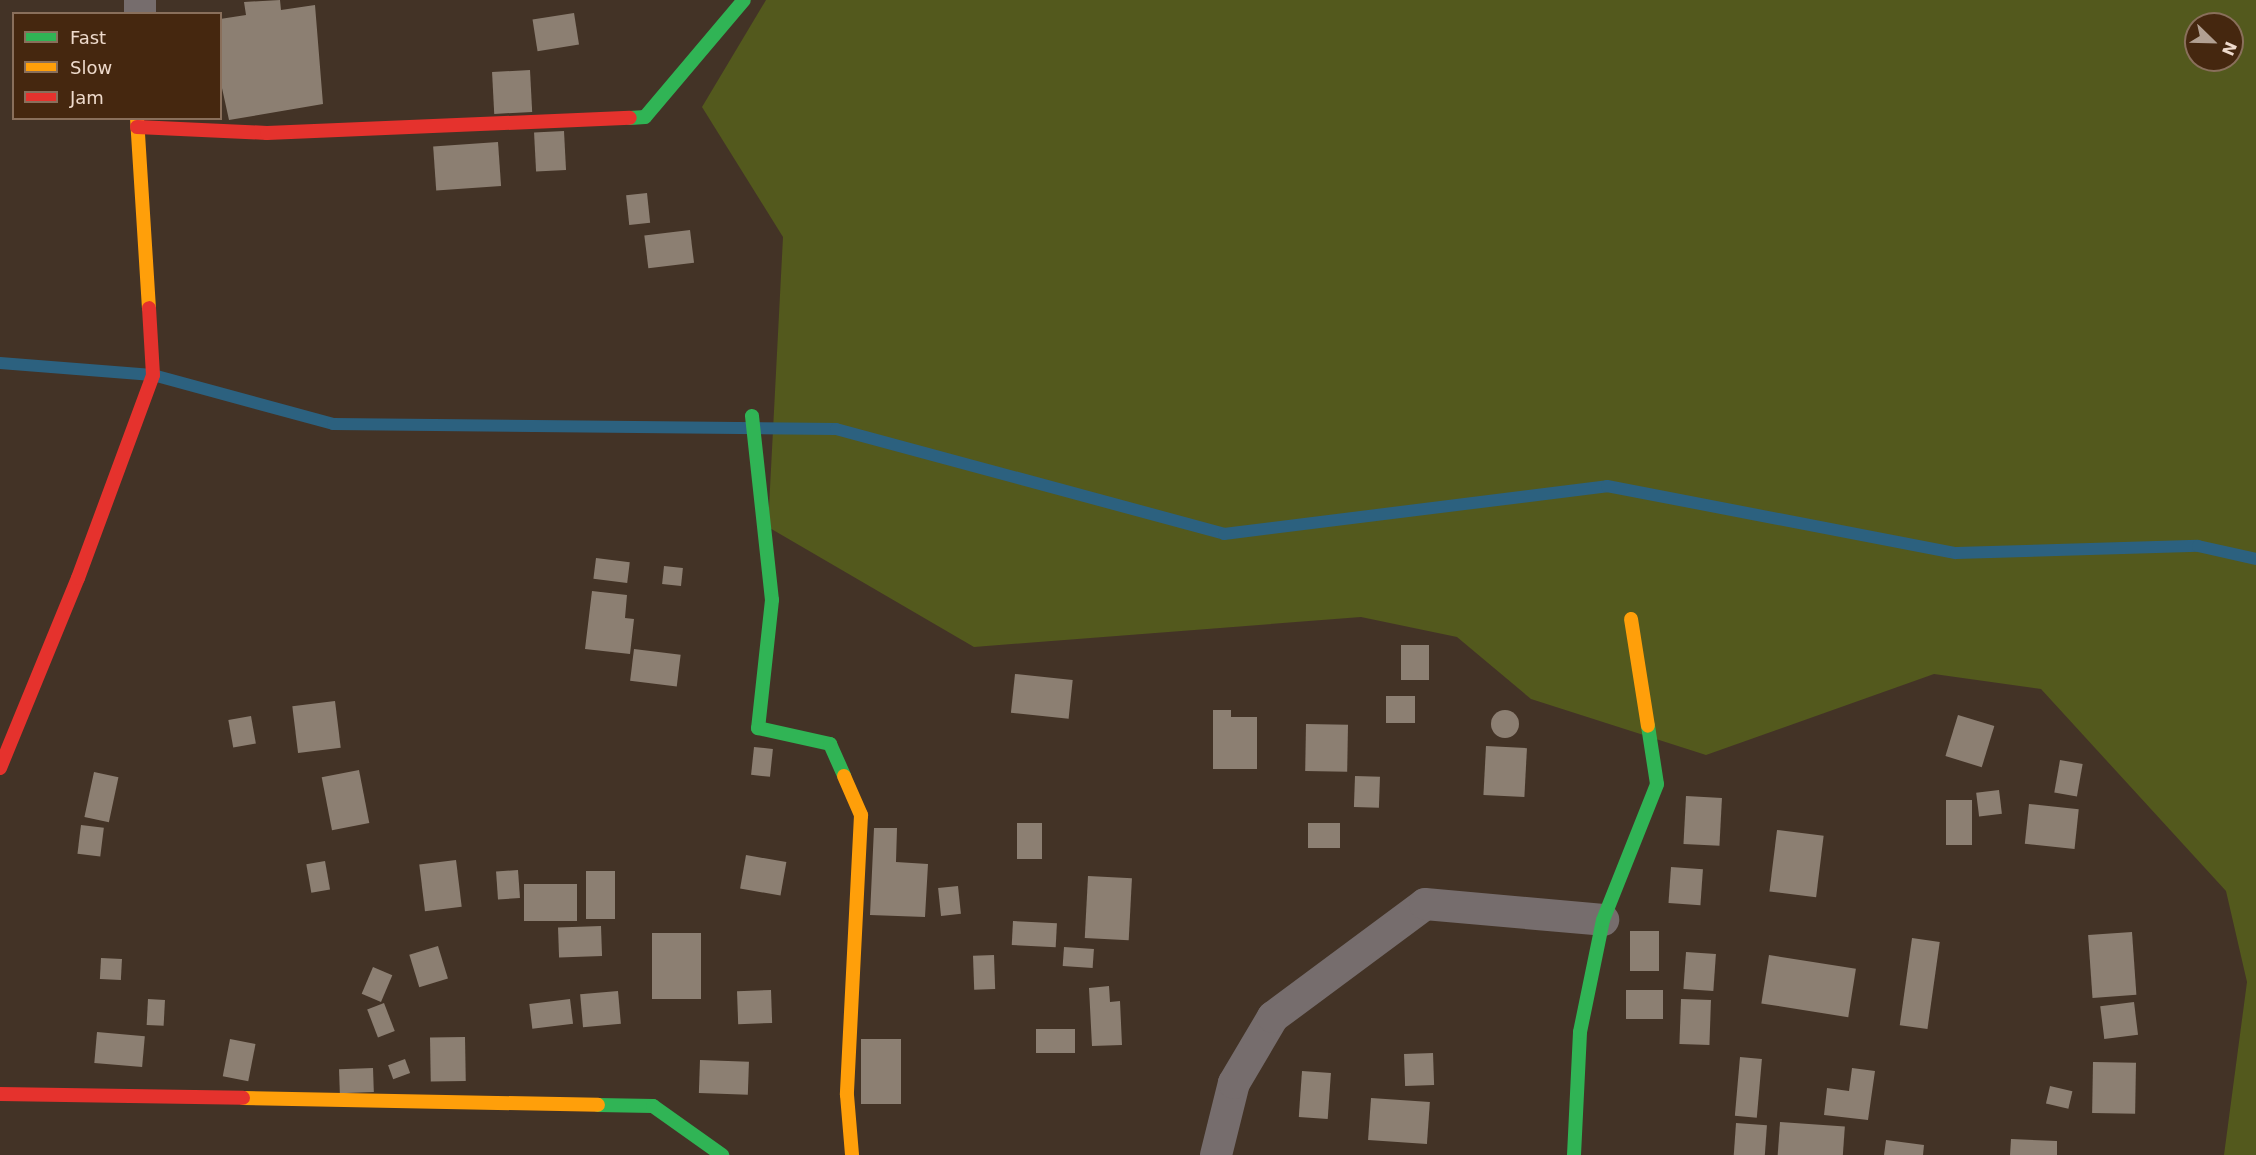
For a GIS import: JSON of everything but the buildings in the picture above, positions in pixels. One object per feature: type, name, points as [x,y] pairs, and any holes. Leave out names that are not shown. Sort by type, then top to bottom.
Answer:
[{"type":"street","points":[[0,768],[78,578],[153,375],[137,123],[267,133],[645,117],[744,0]]},
{"type":"street","points":[[752,416],[771,600],[758,728],[830,744],[861,815],[847,1095],[852,1155]]},
{"type":"street","points":[[1574,1155],[1580,1032],[1603,920],[1657,784],[1631,619]]},
{"type":"street","points":[[1216,1155],[1234,1083],[1273,1017],[1425,904],[1603,920]]},
{"type":"street","points":[[0,1094],[653,1106],[722,1155]]},
{"type":"green space","points":[[766,0],[2256,0],[2256,1155],[2224,1155],[2247,982],[2226,891],[2041,689],[1934,674],[1706,755],[1531,699],[1457,637],[1361,617],[974,647],[768,527],[783,237],[702,107]]},
{"type":"waterway","points":[[0,363],[153,375],[333,424],[836,429],[1224,534],[1607,486],[1956,553],[2198,546],[2256,559]]},
{"type":"traffic: fast","points":[[630,118],[645,117],[744,0]]},
{"type":"traffic: fast","points":[[752,416],[772,600],[758,728],[830,744],[844,776]]},
{"type":"traffic: fast","points":[[1574,1155],[1580,1032],[1603,920],[1657,784],[1648,726]]},
{"type":"traffic: fast","points":[[598,1105],[653,1106],[722,1155]]},
{"type":"traffic: slow","points":[[137,120],[149,308]]},
{"type":"traffic: slow","points":[[1631,619],[1648,726]]},
{"type":"traffic: slow","points":[[844,776],[861,815],[847,1095],[852,1155]]},
{"type":"traffic: slow","points":[[243,1098],[598,1105]]},
{"type":"traffic: jam","points":[[137,127],[267,133],[630,118]]},
{"type":"traffic: jam","points":[[0,768],[78,578],[153,375],[149,308]]},
{"type":"traffic: jam","points":[[0,1094],[243,1098]]}]
